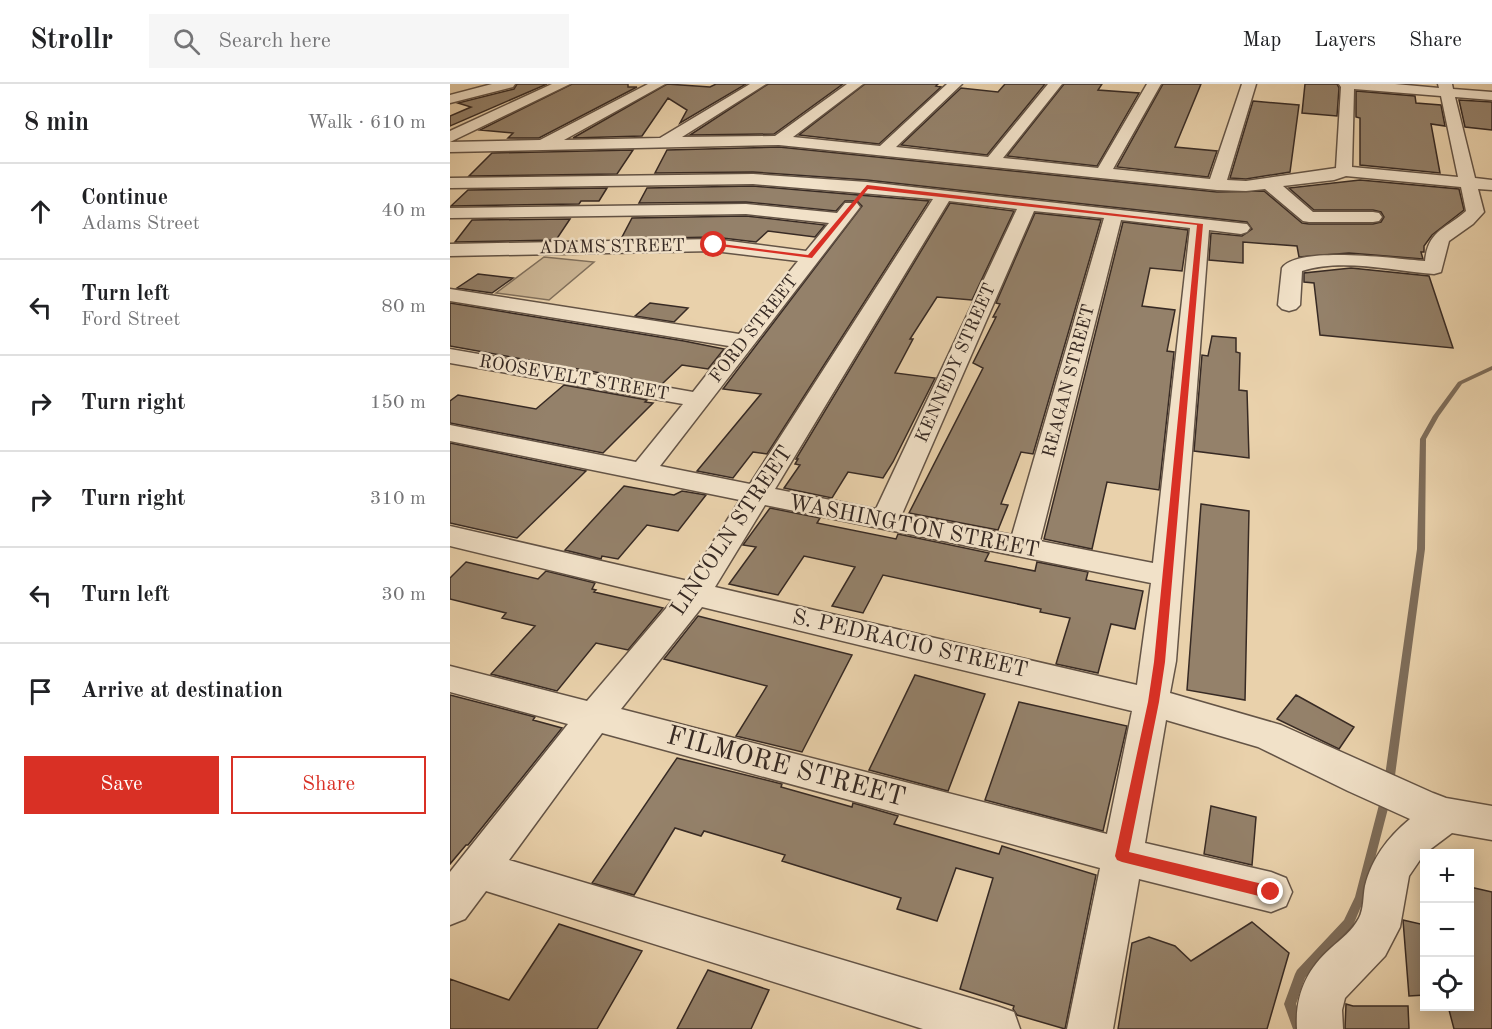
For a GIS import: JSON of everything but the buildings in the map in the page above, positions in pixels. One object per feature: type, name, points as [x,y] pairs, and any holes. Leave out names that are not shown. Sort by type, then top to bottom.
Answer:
[{"type":"street","points":[[450,99],[508,84]]},
{"type":"street","points":[[450,137],[563,84]]},
{"type":"street","points":[[539,147],[658,84]]},
{"type":"street","points":[[661,144],[759,84]]},
{"type":"street","points":[[779,140],[856,84]]},
{"type":"street","points":[[883,151],[955,84]]},
{"type":"street","points":[[992,162],[1055,84]]},
{"type":"street","points":[[1103,173],[1154,84]]},
{"type":"street","points":[[1217,185],[1249,84]]},
{"type":"street","points":[[1344,171],[1347,84],[1446,88],[1492,96]]},
{"type":"street","points":[[1289,305],[1292,268],[1303,263],[1325,261],[1434,268],[1437,241],[1467,221],[1475,212],[1446,88]]},
{"type":"street","points":[[450,147],[539,147],[779,140],[1217,185],[1269,183],[1334,175],[1344,171],[1492,185]]},
{"type":"street","points":[[454,187],[753,179],[867,187],[1241,228]]},
{"type":"street","points":[[1269,183],[1309,217],[1373,217]]},
{"type":"street","name":"FORD STREET","points":[[643,471],[867,187]]},
{"type":"street","name":"LINCOLN STREET","points":[[450,905],[595,716],[696,593],[944,195]]},
{"type":"street","name":"KENNEDY STREET","points":[[885,520],[1028,205]]},
{"type":"street","points":[[450,213],[746,209],[841,219]]},
{"type":"street","name":"REAGAN STREET","points":[[1023,548],[1114,214]]},
{"type":"street","points":[[1090,1029],[1122,856],[1154,702],[1200,224]]},
{"type":"street","points":[[1455,227],[1482,230]]},
{"type":"street","name":"ADAMS STREET","points":[[450,250],[714,245],[810,257]]},
{"type":"street","points":[[450,295],[744,342]]},
{"type":"street","name":"ROOSEVELT STREET","points":[[450,356],[699,400]]},
{"type":"street","name":"WASHINGTON STREET","points":[[450,433],[1167,576]]},
{"type":"street","name":"S. PEDRACIO STREET","points":[[450,536],[1154,702],[1268,735],[1361,780],[1434,811],[1492,824]]},
{"type":"street","name":"FILMORE STREET","points":[[450,679],[1122,856],[1271,892]]},
{"type":"street","points":[[1320,1029],[1318,1003],[1322,992],[1348,959],[1372,937],[1384,911],[1389,870],[1419,835],[1434,811]]},
{"type":"street","points":[[477,869],[997,1029]]},
{"type":"shaded area","points":[[544,257],[594,262],[549,300],[496,293]]},
{"type":"waterway","points":[[1389,783],[1421,549],[1423,439],[1436,416],[1460,383],[1492,368]]},
{"type":"waterway","points":[[1299,1029],[1290,1004],[1301,974],[1348,924],[1360,897],[1386,797]]},
{"type":"route","points":[[714,245],[810,257],[867,187],[1200,224],[1159,662],[1154,702],[1122,856],[1271,892]]}]
